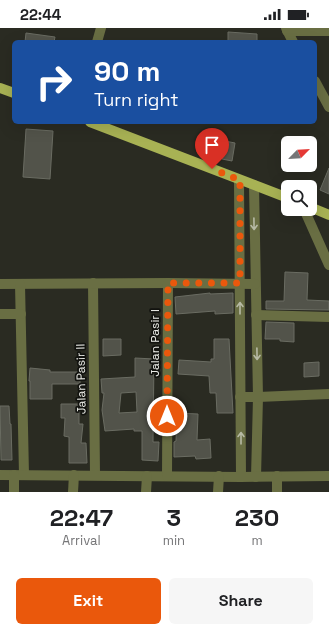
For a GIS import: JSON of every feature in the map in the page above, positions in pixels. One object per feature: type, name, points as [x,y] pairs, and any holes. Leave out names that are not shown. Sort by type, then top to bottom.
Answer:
[{"type":"main road","points":[[0,88],[12,92]]},
{"type":"main road","points":[[95,124],[281,195]]},
{"type":"main road","points":[[317,210],[329,215]]},
{"type":"street","points":[[98,40],[101,28]]},
{"type":"street","points":[[286,29],[329,31]]},
{"type":"street","points":[[286,29],[292,40]]},
{"type":"street","points":[[317,85],[329,107]]},
{"type":"street","points":[[240,180],[241,477]]},
{"type":"street","points":[[254,185],[258,397],[256,477]]},
{"type":"street","points":[[307,216],[329,265]]},
{"type":"street","name":"Jalan Pasir II","points":[[93,283],[95,475]]},
{"type":"street","name":"Jalan Pasir I","points":[[167,476],[168,283]]},
{"type":"street","points":[[0,284],[255,284]]},
{"type":"street","points":[[14,492],[19,475],[20,284]]},
{"type":"street","points":[[0,314],[21,314]]},
{"type":"street","points":[[256,316],[329,317]]},
{"type":"street","points":[[240,397],[329,394]]},
{"type":"street","points":[[0,474],[241,477],[329,476]]},
{"type":"street","points":[[73,492],[74,475]]},
{"type":"street","points":[[146,492],[147,476]]},
{"type":"street","points":[[218,492],[219,476]]},
{"type":"street","points":[[277,476],[277,492]]},
{"type":"building","points":[[228,32],[257,34],[257,40],[228,40]]},
{"type":"building","points":[[26,33],[55,37],[54,40],[25,40]]},
{"type":"building","points":[[26,129],[53,131],[50,179],[23,177]]},
{"type":"building","points":[[213,133],[222,135],[220,140],[235,143],[232,161],[222,159],[223,153],[210,151]]},
{"type":"building","points":[[329,168],[329,194],[320,190]]},
{"type":"building","points":[[285,272],[308,273],[307,300],[329,301],[329,310],[266,309],[266,301],[284,301]]},
{"type":"building","points":[[210,293],[233,293],[233,313],[215,314],[215,311],[176,314],[175,297]]},
{"type":"building","points":[[266,322],[294,323],[294,342],[280,341],[280,339],[265,339]]},
{"type":"building","points":[[103,339],[121,339],[121,355],[103,356]]},
{"type":"building","points":[[214,339],[229,339],[233,413],[217,413],[216,393],[210,393],[209,376],[178,374],[179,360],[211,362],[211,359],[214,359]]},
{"type":"building","points":[[135,358],[154,359],[153,442],[159,442],[158,461],[142,460],[142,431],[134,431],[134,429],[105,431],[102,410],[104,393],[102,393],[101,379],[135,377]],"holes":[[[136,392],[137,412],[119,413],[121,393]]]},
{"type":"building","points":[[319,362],[319,376],[304,377],[304,363]]},
{"type":"building","points":[[30,368],[50,370],[50,372],[80,372],[80,384],[52,384],[52,399],[30,399]]},
{"type":"building","points":[[61,404],[79,404],[79,424],[83,424],[81,443],[86,443],[87,463],[69,463],[69,437],[64,436],[65,418],[61,418]]},
{"type":"building","points":[[0,406],[9,406],[12,460],[1,460]]},
{"type":"building","points":[[177,413],[198,414],[197,440],[210,439],[211,458],[196,459],[195,456],[174,457]]},
{"type":"route","points":[[167,416],[168,283],[240,283],[240,180],[212,169]]}]
